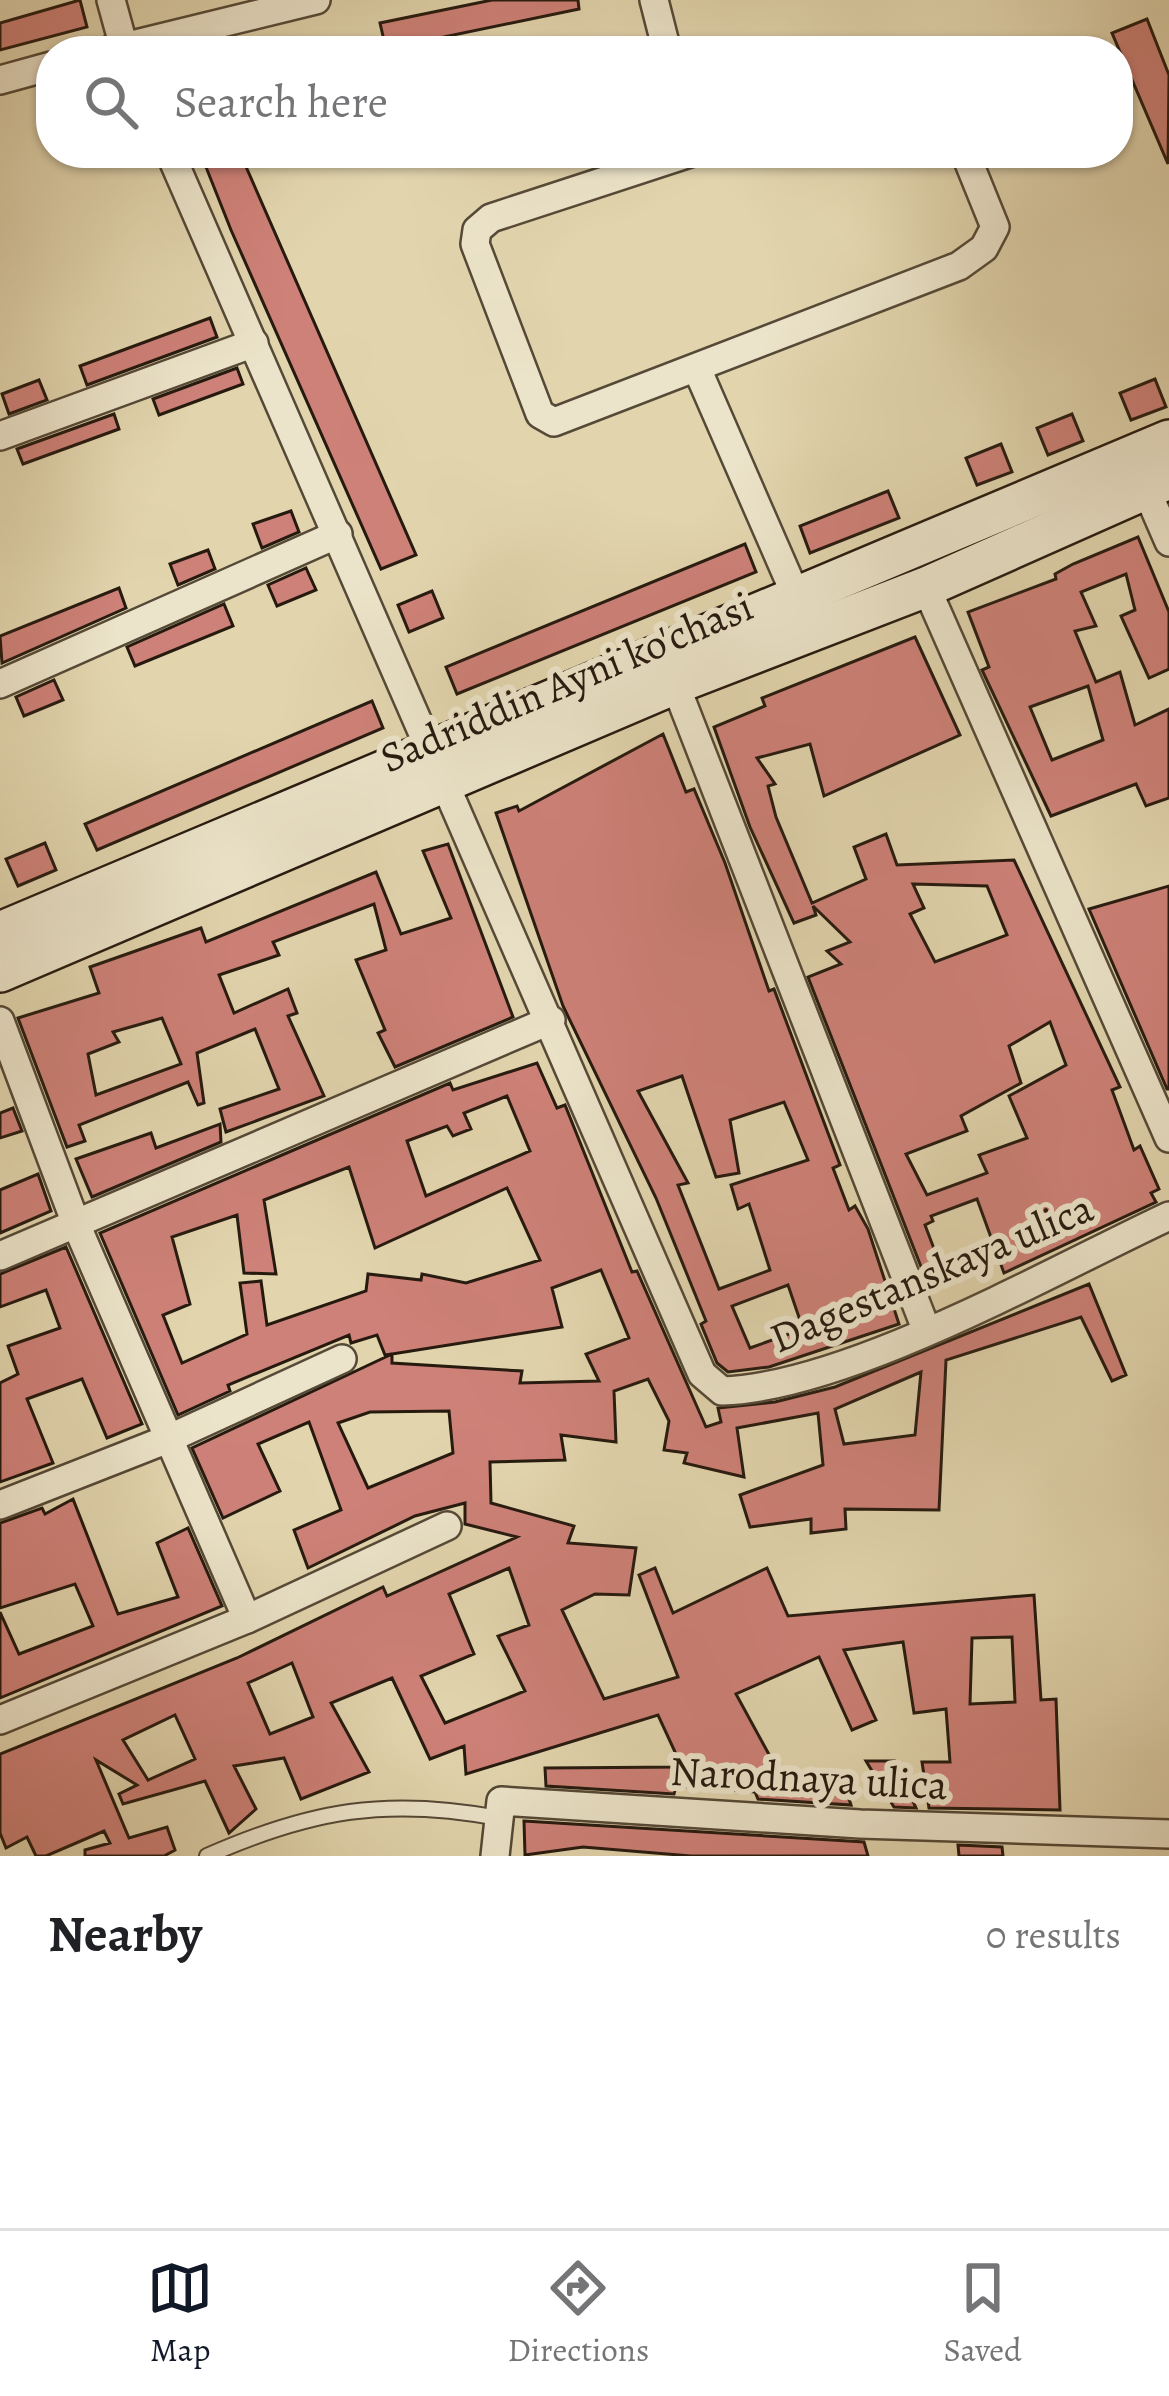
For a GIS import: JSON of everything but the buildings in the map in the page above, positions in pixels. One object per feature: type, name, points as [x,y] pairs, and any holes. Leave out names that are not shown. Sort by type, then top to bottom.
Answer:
[{"type":"main road","name":"Sadriddin Ayni ko'chasi","points":[[0,972],[796,598],[1169,440]]},
{"type":"main road","name":"Sadriddin Ayni ko'chasi","points":[[0,932],[926,587],[1158,484]]},
{"type":"street","points":[[111,0],[116,36]]},
{"type":"street","points":[[173,36],[316,0]]},
{"type":"street","points":[[654,0],[664,36]]},
{"type":"street","points":[[0,80],[36,70]]},
{"type":"street","points":[[0,1256],[551,1021],[177,168]]},
{"type":"street","points":[[644,168],[491,218],[477,230],[475,244],[540,414],[554,422],[698,371],[958,266],[984,248],[995,227],[970,168]]},
{"type":"street","points":[[0,436],[254,343]]},
{"type":"street","points":[[698,371],[796,598]]},
{"type":"street","points":[[1158,484],[1169,542]]},
{"type":"street","points":[[0,684],[338,534]]},
{"type":"street","points":[[926,587],[1169,1138]]},
{"type":"street","points":[[675,684],[926,1330]]},
{"type":"street","points":[[0,1021],[76,1224],[248,1618]]},
{"type":"street","name":"Dagestanskaya ulica","points":[[551,1021],[702,1373],[722,1390],[754,1390],[816,1373],[926,1330],[1169,1216]]},
{"type":"street","points":[[0,1505],[168,1439],[342,1359]]},
{"type":"street","points":[[0,1720],[248,1618],[447,1526]]},
{"type":"street","name":"Narodnaya ulica","points":[[499,1818],[501,1801],[860,1824],[1169,1834]]},
{"type":"street","points":[[495,1856],[499,1818]]},
{"type":"lane","points":[[207,1856],[280,1824],[374,1806],[445,1808],[499,1818]]}]
